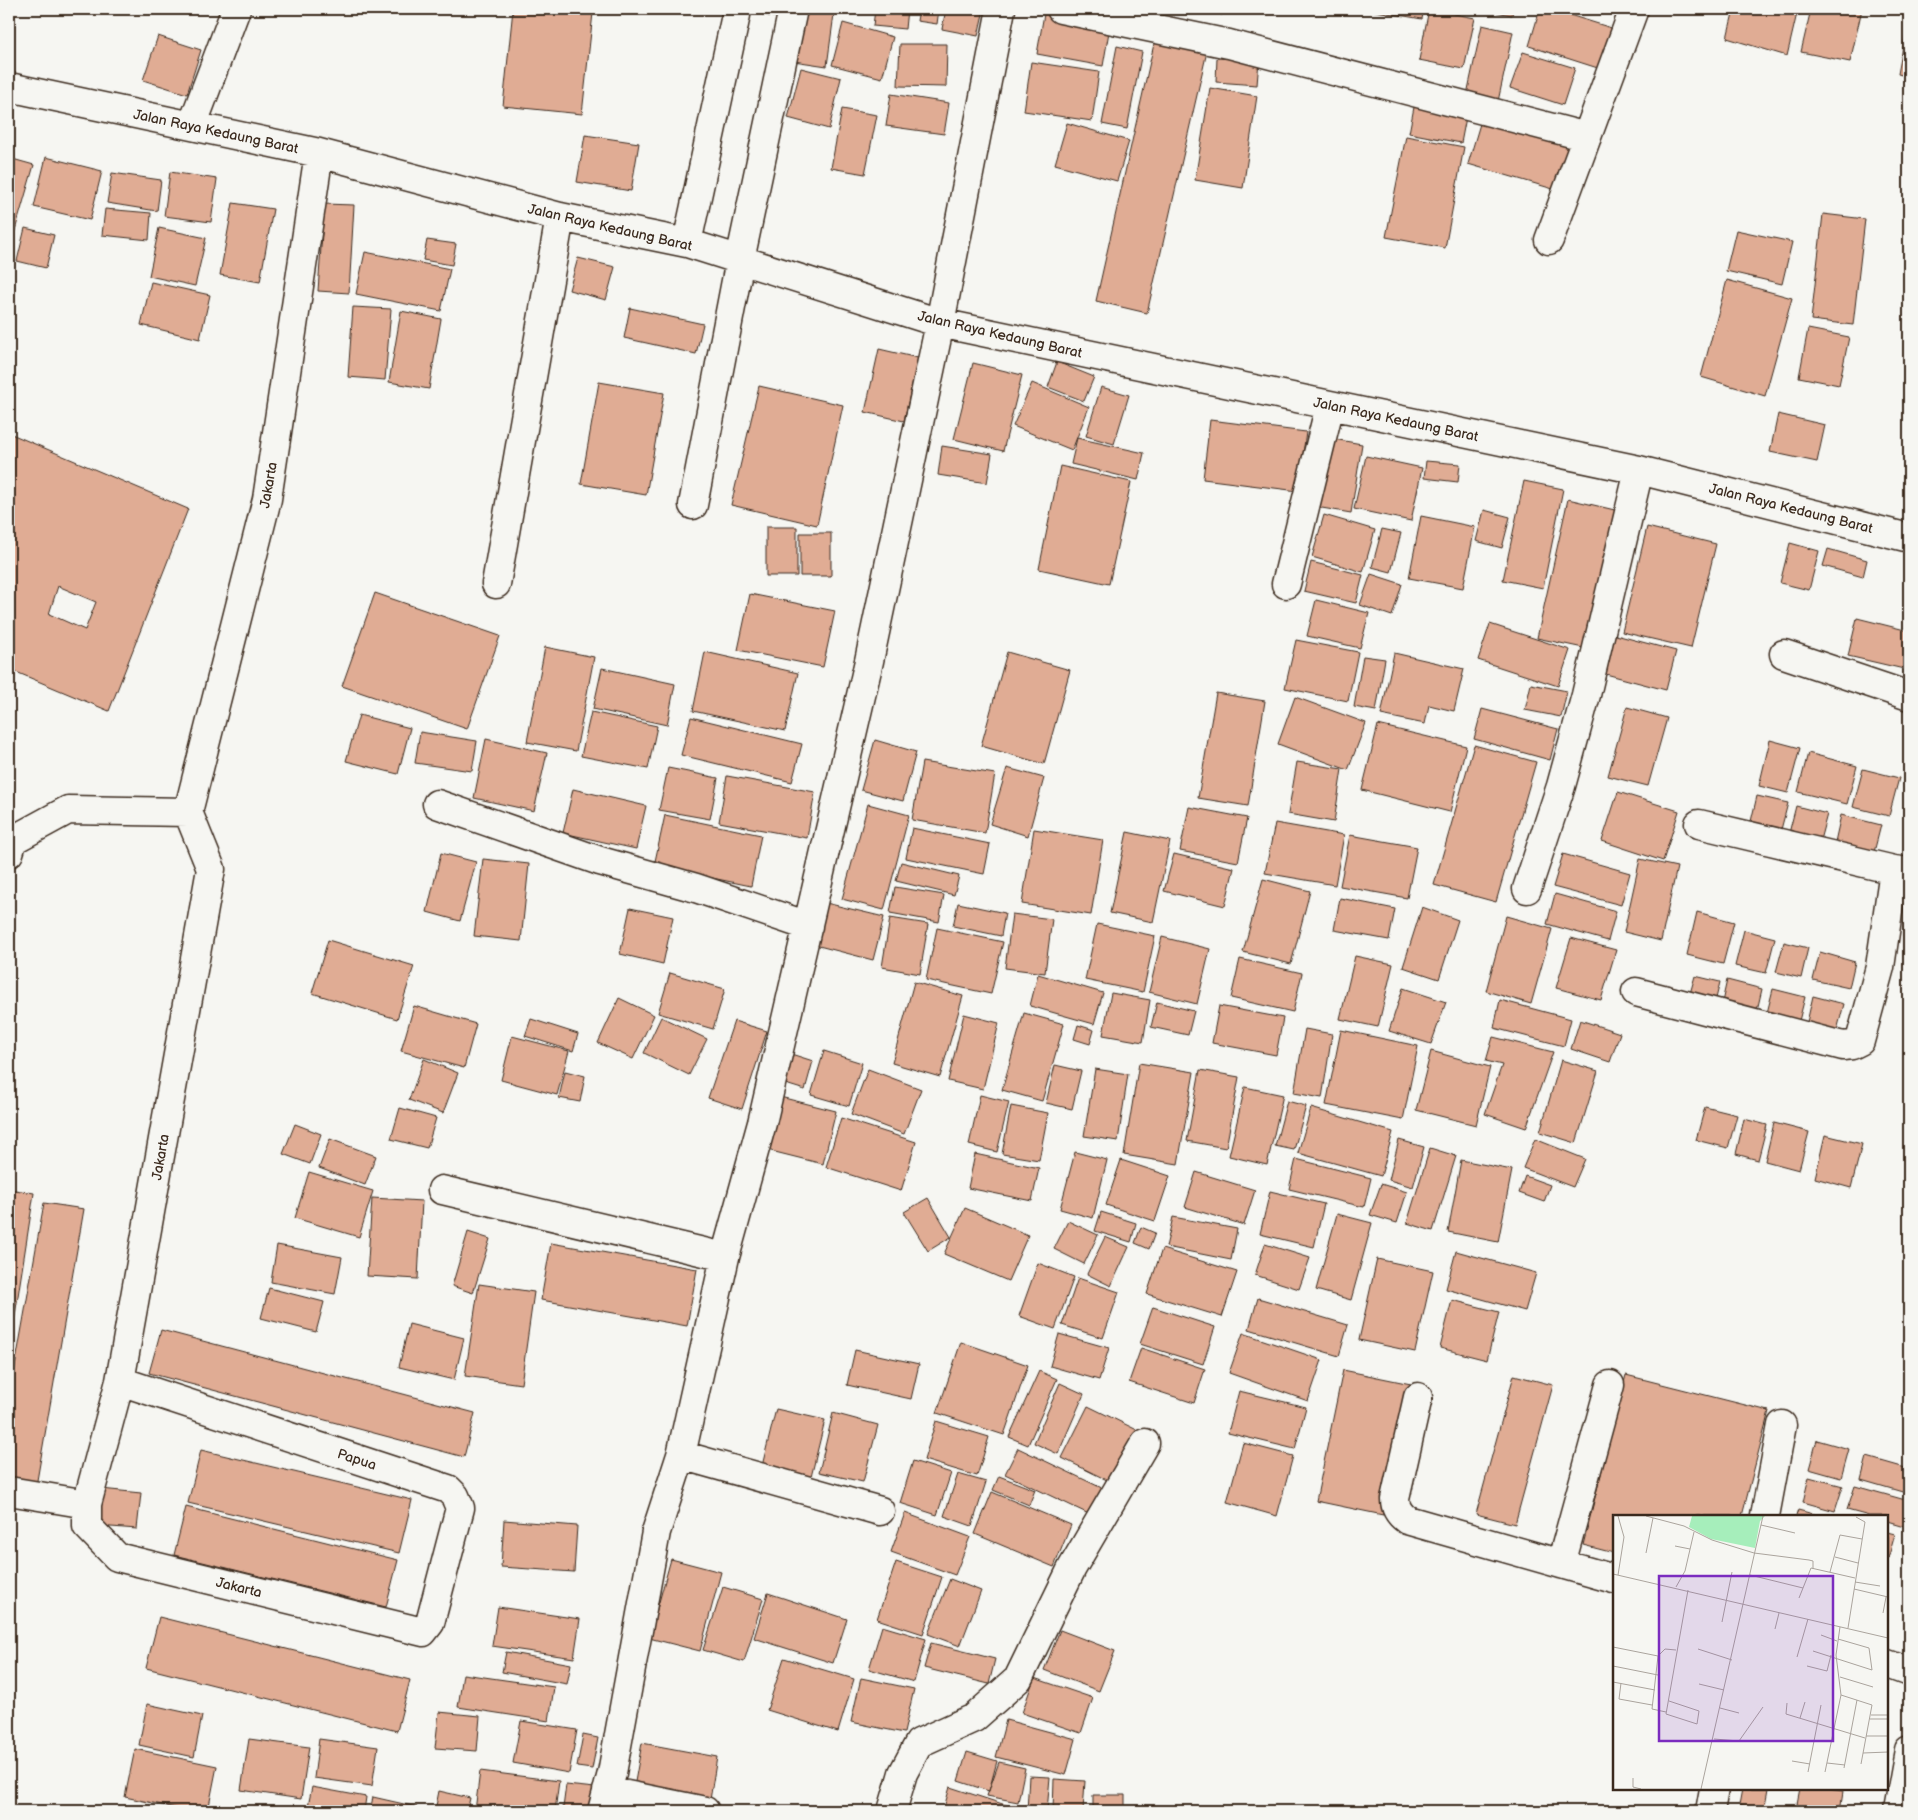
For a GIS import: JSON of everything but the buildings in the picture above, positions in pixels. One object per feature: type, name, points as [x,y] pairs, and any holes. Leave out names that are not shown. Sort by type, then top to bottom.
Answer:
[{"type":"street","points":[[192,126],[236,9]]},
{"type":"street","points":[[693,505],[740,260],[793,9]]},
{"type":"street","points":[[705,1811],[604,1801],[656,1532],[681,1455],[725,1257],[762,1123],[871,651],[940,323],[1001,9]]},
{"type":"street","points":[[1061,9],[1229,44],[1587,137]]},
{"type":"street","points":[[1549,240],[1634,9]]},
{"type":"street","points":[[687,243],[736,15]]},
{"type":"street","name":"Jalan Raya Kedaung Barat","points":[[9,87],[319,153],[560,217],[687,243],[940,323],[1639,470],[1909,538]]},
{"type":"street","name":"Jakarta","points":[[319,153],[267,499],[188,812],[211,869],[120,1381],[87,1504],[87,1526],[117,1557],[423,1632]]},
{"type":"street","points":[[496,584],[560,217]]},
{"type":"street","points":[[1286,584],[1330,405]]},
{"type":"street","points":[[1527,889],[1561,786],[1584,704],[1639,470]]},
{"type":"street","points":[[1784,654],[1909,696]]},
{"type":"street","points":[[437,804],[600,861],[696,888],[808,926]]},
{"type":"street","points":[[9,853],[14,840],[68,810],[188,812]]},
{"type":"street","points":[[1636,992],[1843,1046],[1852,1045],[1860,1041],[1880,967],[1901,871],[1699,824]]},
{"type":"street","points":[[442,1190],[725,1257]]},
{"type":"street","name":"Papua","points":[[120,1381],[448,1489],[455,1496],[460,1508],[430,1623],[423,1632]]},
{"type":"street","points":[[1561,1564],[1610,1385]]},
{"type":"street","points":[[1418,1397],[1395,1499],[1395,1504],[1402,1516],[1407,1520],[1613,1579]]},
{"type":"street","points":[[1764,1515],[1782,1425]]},
{"type":"street","points":[[892,1811],[903,1773],[919,1743],[974,1718],[1018,1679],[1072,1568],[1145,1444]]},
{"type":"street","points":[[681,1455],[880,1511]]},
{"type":"street","points":[[9,1491],[87,1504]]},
{"type":"street","points":[[1888,1664],[1909,1672]]},
{"type":"street","points":[[1898,1811],[1909,1750]]},
{"type":"street","points":[[1710,1811],[1714,1790]]}]
